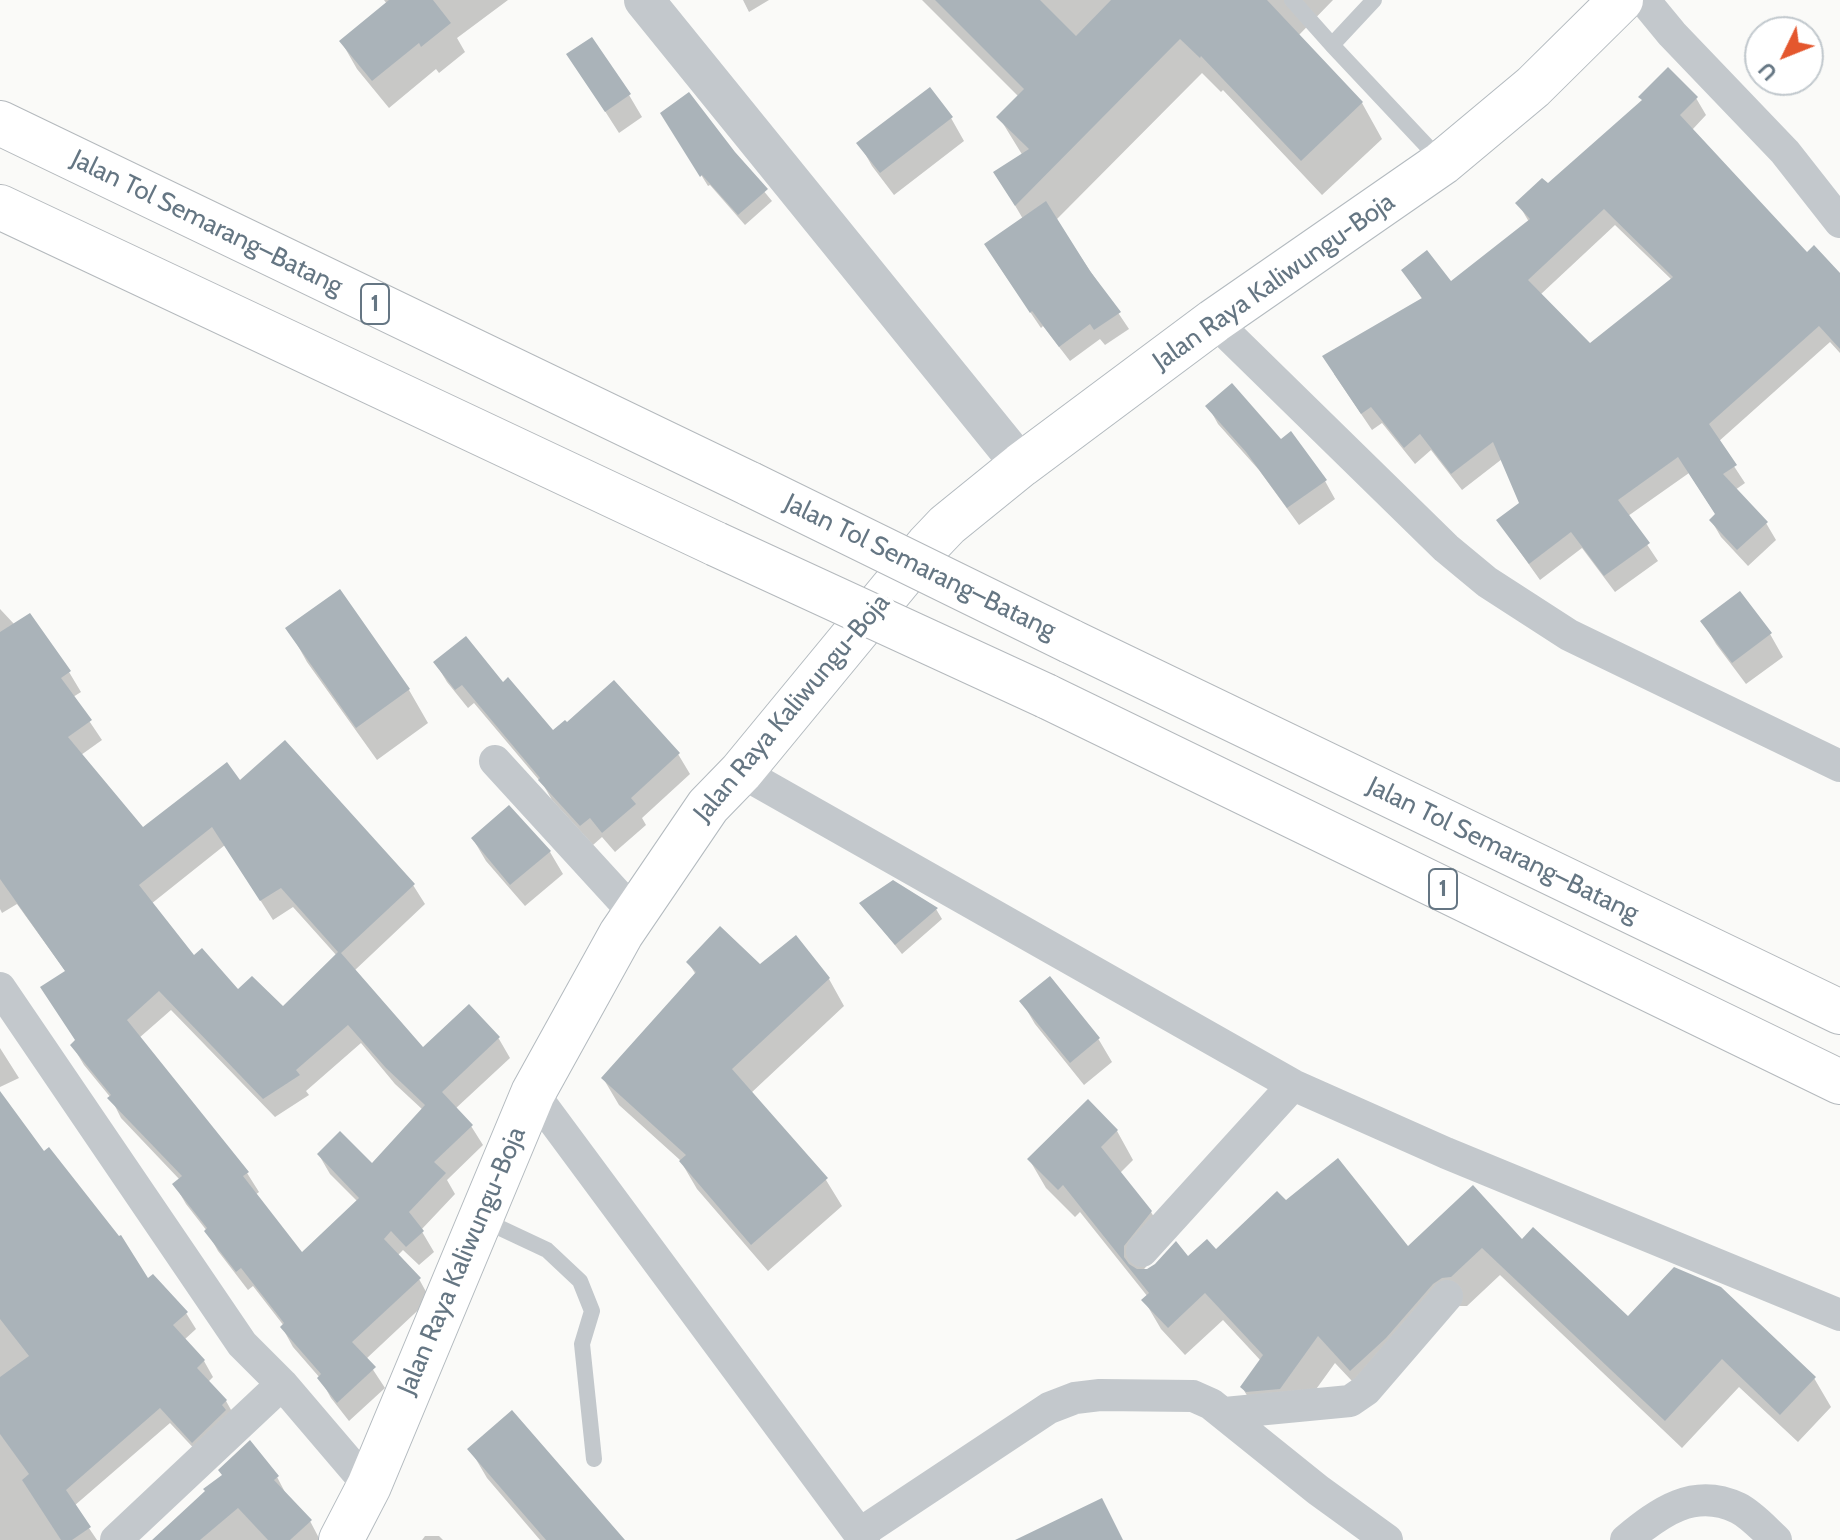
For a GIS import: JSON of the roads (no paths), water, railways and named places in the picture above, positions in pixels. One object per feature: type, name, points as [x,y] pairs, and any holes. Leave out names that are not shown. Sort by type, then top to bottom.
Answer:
[{"type":"main road","name":"Jalan Raya Kaliwungu-Boja","points":[[341,1540],[369,1486],[533,1093],[635,914],[708,806],[741,772],[947,525],[1021,465],[1214,321],[1442,163],[1533,87],[1621,0]]},
{"type":"main road","name":"Jalan Tol Semarang–Batang","points":[[0,123],[1840,1012]]},
{"type":"main road","name":"1","points":[[0,207],[1046,696],[1840,1082]]},
{"type":"street","points":[[644,0],[1021,465]]},
{"type":"street","points":[[1644,0],[1672,34],[1785,152],[1840,222]]},
{"type":"street","points":[[1840,231],[1837,242],[1840,246]]},
{"type":"street","points":[[1214,321],[1446,548],[1487,582],[1569,635],[1840,766]]},
{"type":"street","points":[[495,761],[635,914]]},
{"type":"street","points":[[741,772],[1293,1085],[1446,1153],[1840,1315]]},
{"type":"street","points":[[0,988],[242,1344],[282,1384],[369,1486]]},
{"type":"street","points":[[1142,1251],[1293,1085]]},
{"type":"street","points":[[533,1093],[862,1537],[1049,1408],[1075,1398],[1100,1395],[1193,1396],[1225,1413],[1318,1490],[1387,1540]]},
{"type":"street","points":[[1225,1413],[1350,1401],[1366,1390],[1447,1296]]},
{"type":"street","points":[[116,1540],[282,1384]]},
{"type":"street","points":[[1626,1540],[1658,1514],[1705,1497],[1739,1509],[1776,1540]]},
{"type":"lane","points":[[1292,0],[1442,163]]},
{"type":"lane","points":[[1332,45],[1374,0]]},
{"type":"lane","points":[[479,1219],[547,1250],[580,1281],[592,1311],[582,1344],[594,1459]]}]
